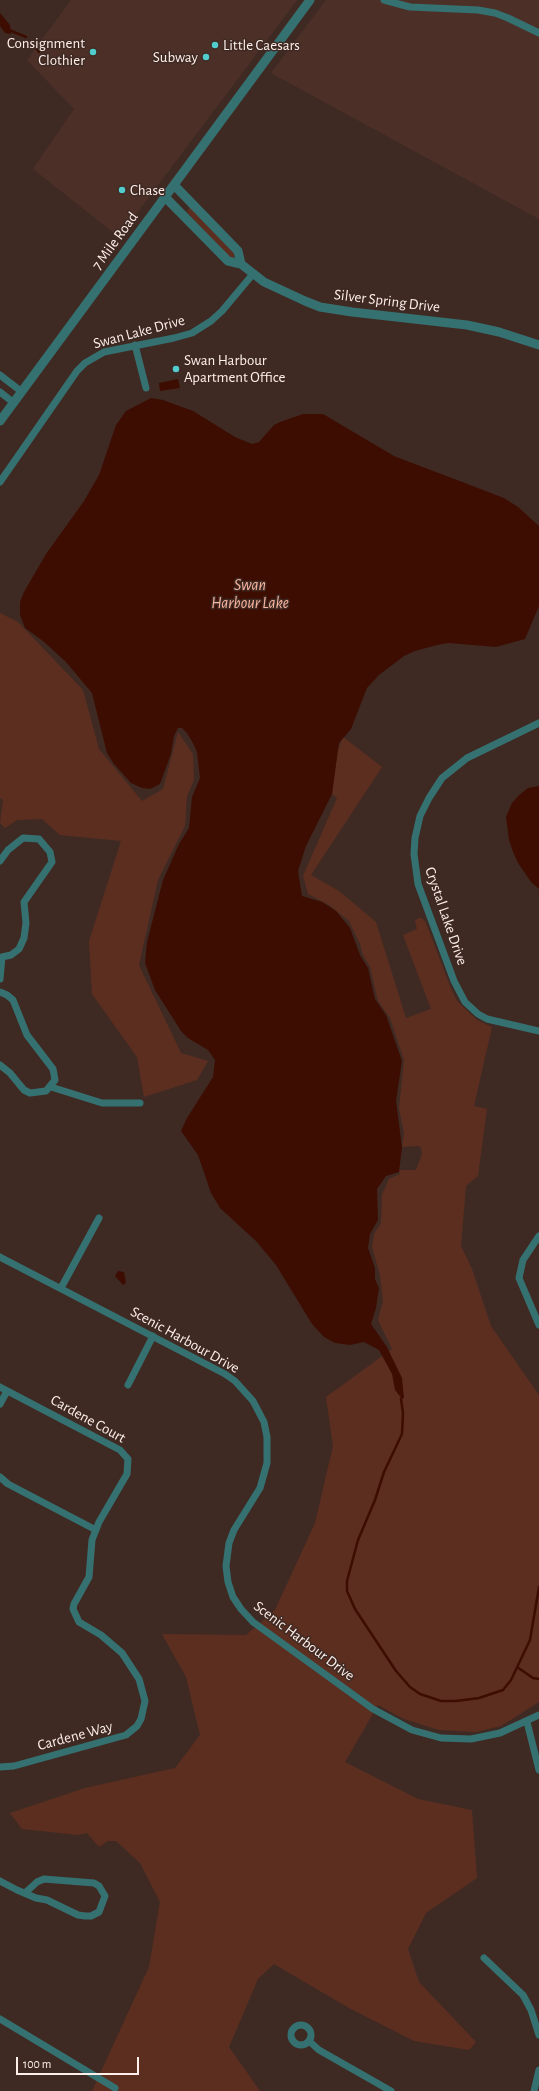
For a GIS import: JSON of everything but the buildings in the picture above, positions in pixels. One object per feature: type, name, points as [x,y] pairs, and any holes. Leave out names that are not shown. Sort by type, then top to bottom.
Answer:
[{"type":"street","name":"7 Mile Road","points":[[0,422],[310,0]]},
{"type":"street","points":[[384,0],[410,7],[473,10],[495,13],[539,34]]},
{"type":"street","name":"Silver Spring Drive","points":[[174,185],[238,251],[241,264]]},
{"type":"street","name":"Silver Spring Drive","points":[[165,197],[228,261],[241,264],[253,274],[286,294],[320,307],[467,325],[505,334],[539,345]]},
{"type":"street","name":"Swan Lake Drive","points":[[0,482],[77,371],[85,363],[104,352],[174,338],[199,329],[222,311],[253,274]]},
{"type":"street","points":[[135,345],[146,388]]},
{"type":"street","points":[[0,375],[22,392]]},
{"type":"street","points":[[0,392],[14,403]]},
{"type":"street","name":"Crystal Lake Drive","points":[[539,723],[467,758],[442,778],[429,798],[420,816],[415,838],[414,854],[418,884],[454,981],[465,1002],[478,1014],[487,1019],[539,1031]]},
{"type":"street","points":[[0,861],[8,850],[23,838],[39,839],[50,852],[52,862],[24,902],[26,923],[24,938],[19,949],[11,955],[1,957],[0,979]]},
{"type":"street","points":[[0,992],[13,1000],[27,1035],[53,1069],[54,1080],[51,1087],[40,1093],[30,1093],[24,1090],[10,1073],[0,1065]]},
{"type":"street","points":[[51,1087],[102,1103],[140,1103]]},
{"type":"street","points":[[61,1288],[99,1218]]},
{"type":"street","points":[[539,1236],[523,1260],[519,1278],[539,1325]]},
{"type":"street","name":"Scenic Harbour Drive","points":[[0,1256],[235,1381],[253,1401],[264,1422],[268,1450],[266,1474],[260,1488],[234,1530],[227,1557],[227,1574],[230,1590],[236,1602],[246,1615],[373,1709],[412,1730],[441,1738],[471,1739],[500,1733],[527,1722],[539,1715]]},
{"type":"street","points":[[128,1384],[152,1336]]},
{"type":"street","points":[[0,1387],[7,1391],[0,1404]]},
{"type":"street","name":"Cardene Court","points":[[7,1391],[120,1450],[126,1456],[129,1464],[128,1474],[96,1530]]},
{"type":"street","points":[[0,1477],[8,1484],[96,1530]]},
{"type":"street","name":"Cardene Way","points":[[0,1768],[14,1766],[120,1738],[132,1731],[141,1719],[144,1707],[144,1696],[131,1666],[116,1647],[79,1622],[74,1614],[74,1604],[89,1577],[89,1551],[96,1530]]},
{"type":"street","points":[[527,1722],[539,1770]]},
{"type":"street","points":[[0,1881],[25,1893],[55,1903],[78,1915],[91,1916],[99,1912],[105,1896],[100,1886],[94,1883],[44,1879],[37,1882],[25,1893]]},
{"type":"street","points":[[484,1958],[523,1995],[539,2032]]},
{"type":"street","points":[[0,2019],[115,2088]]},
{"type":"street","points":[[309,2041],[319,2050],[391,2091]]},
{"type":"street","points":[[534,2091],[539,2070]]},
{"type":"shaded area","points":[[71,0],[297,0],[119,237],[33,169],[74,109],[27,60]]},
{"type":"shaded area","points":[[326,0],[539,0],[539,219],[271,73]]},
{"type":"shaded area","points":[[190,207],[235,253],[235,257],[230,258],[187,212]]},
{"type":"shaded area","points":[[0,613],[18,622],[83,690],[99,749],[142,801],[163,789],[178,732],[193,754],[194,780],[187,796],[185,826],[158,880],[139,965],[181,1053],[208,1061],[197,1080],[144,1097],[137,1057],[92,994],[89,941],[121,841],[60,835],[42,819],[17,820],[5,828],[0,823],[3,800],[0,798]]},
{"type":"shaded area","points":[[343,737],[382,767],[311,875],[339,891],[376,922],[406,1018],[431,1009],[403,935],[417,929],[415,920],[422,918],[426,923],[452,991],[458,1002],[477,1020],[492,1027],[474,1106],[487,1109],[478,1176],[466,1186],[461,1246],[472,1269],[491,1326],[539,1395],[539,1702],[501,1726],[476,1732],[439,1730],[404,1719],[378,1705],[345,1762],[418,1799],[472,1810],[477,1878],[426,1913],[408,1949],[419,1982],[476,2042],[469,2050],[414,2041],[349,2008],[274,1964],[258,1979],[229,2047],[260,2091],[92,2091],[149,1967],[160,1902],[140,1863],[116,1841],[108,1841],[99,1847],[87,1833],[78,1835],[22,1829],[10,1813],[85,1788],[175,1768],[200,1735],[186,1677],[162,1634],[246,1635],[275,1610],[315,1523],[333,1446],[326,1397],[392,1349],[378,1320],[383,1301],[380,1275],[372,1247],[374,1234],[381,1223],[382,1195],[389,1179],[400,1174],[399,1170],[416,1170],[422,1154],[421,1148],[419,1146],[402,1147],[404,1133],[399,1108],[404,1060],[390,1018],[378,1001],[370,967],[363,955],[360,944],[349,921],[329,905],[308,894],[303,876],[337,798],[332,794],[337,752]]},
{"type":"water","points":[[0,13],[10,25],[11,34],[5,33],[0,26]]},
{"type":"water","points":[[178,379],[180,388],[160,391],[159,383]]},
{"type":"water","name":"Swan Harbour Lake","points":[[151,398],[163,400],[193,411],[235,437],[252,444],[259,442],[274,425],[280,422],[303,414],[323,414],[394,456],[504,498],[518,507],[539,526],[539,606],[525,639],[496,647],[448,643],[437,645],[415,651],[404,656],[379,675],[367,688],[351,729],[339,743],[332,794],[306,846],[298,871],[302,896],[322,902],[336,911],[350,928],[360,955],[368,968],[375,999],[386,1015],[402,1061],[396,1101],[402,1147],[399,1172],[386,1176],[377,1189],[378,1220],[370,1234],[368,1248],[375,1268],[375,1279],[379,1288],[376,1308],[371,1324],[387,1347],[402,1378],[404,1398],[402,1399],[395,1390],[392,1374],[379,1350],[364,1342],[350,1345],[335,1343],[324,1337],[312,1324],[276,1265],[256,1241],[220,1208],[211,1193],[198,1155],[181,1131],[187,1118],[213,1077],[215,1060],[208,1050],[188,1038],[181,1031],[155,990],[145,963],[147,942],[163,880],[179,844],[189,828],[192,797],[200,778],[197,752],[194,745],[187,733],[182,728],[178,728],[174,736],[171,754],[160,784],[150,789],[142,788],[131,783],[114,764],[107,753],[92,693],[66,662],[43,641],[25,628],[20,615],[20,602],[24,592],[46,554],[84,501],[99,475],[116,425],[126,411]]},
{"type":"water","points":[[539,786],[539,889],[531,882],[518,863],[509,840],[506,817],[512,803],[519,795],[528,788]]},
{"type":"water","points":[[118,1271],[124,1272],[126,1283],[123,1285],[115,1276]]},
{"type":"waterway","points":[[9,30],[26,37]]},
{"type":"waterway","points":[[31,42],[39,52]]},
{"type":"waterway","points":[[401,1399],[403,1413],[402,1434],[384,1472],[375,1500],[358,1540],[347,1581],[347,1591],[355,1609],[396,1671],[410,1687],[420,1694],[441,1701],[479,1698],[503,1690],[511,1680],[530,1640],[539,1587]]},
{"type":"waterway","points":[[517,1667],[533,1678],[539,1679]]},
{"type":"place","name":"Little Caesars","points":[[215,45]]},
{"type":"place","name":"Consignment Clothier","points":[[93,52]]},
{"type":"place","name":"Subway","points":[[206,57]]},
{"type":"place","name":"Chase","points":[[122,190]]},
{"type":"place","name":"Swan Harbour Apartment Office","points":[[176,369]]}]
